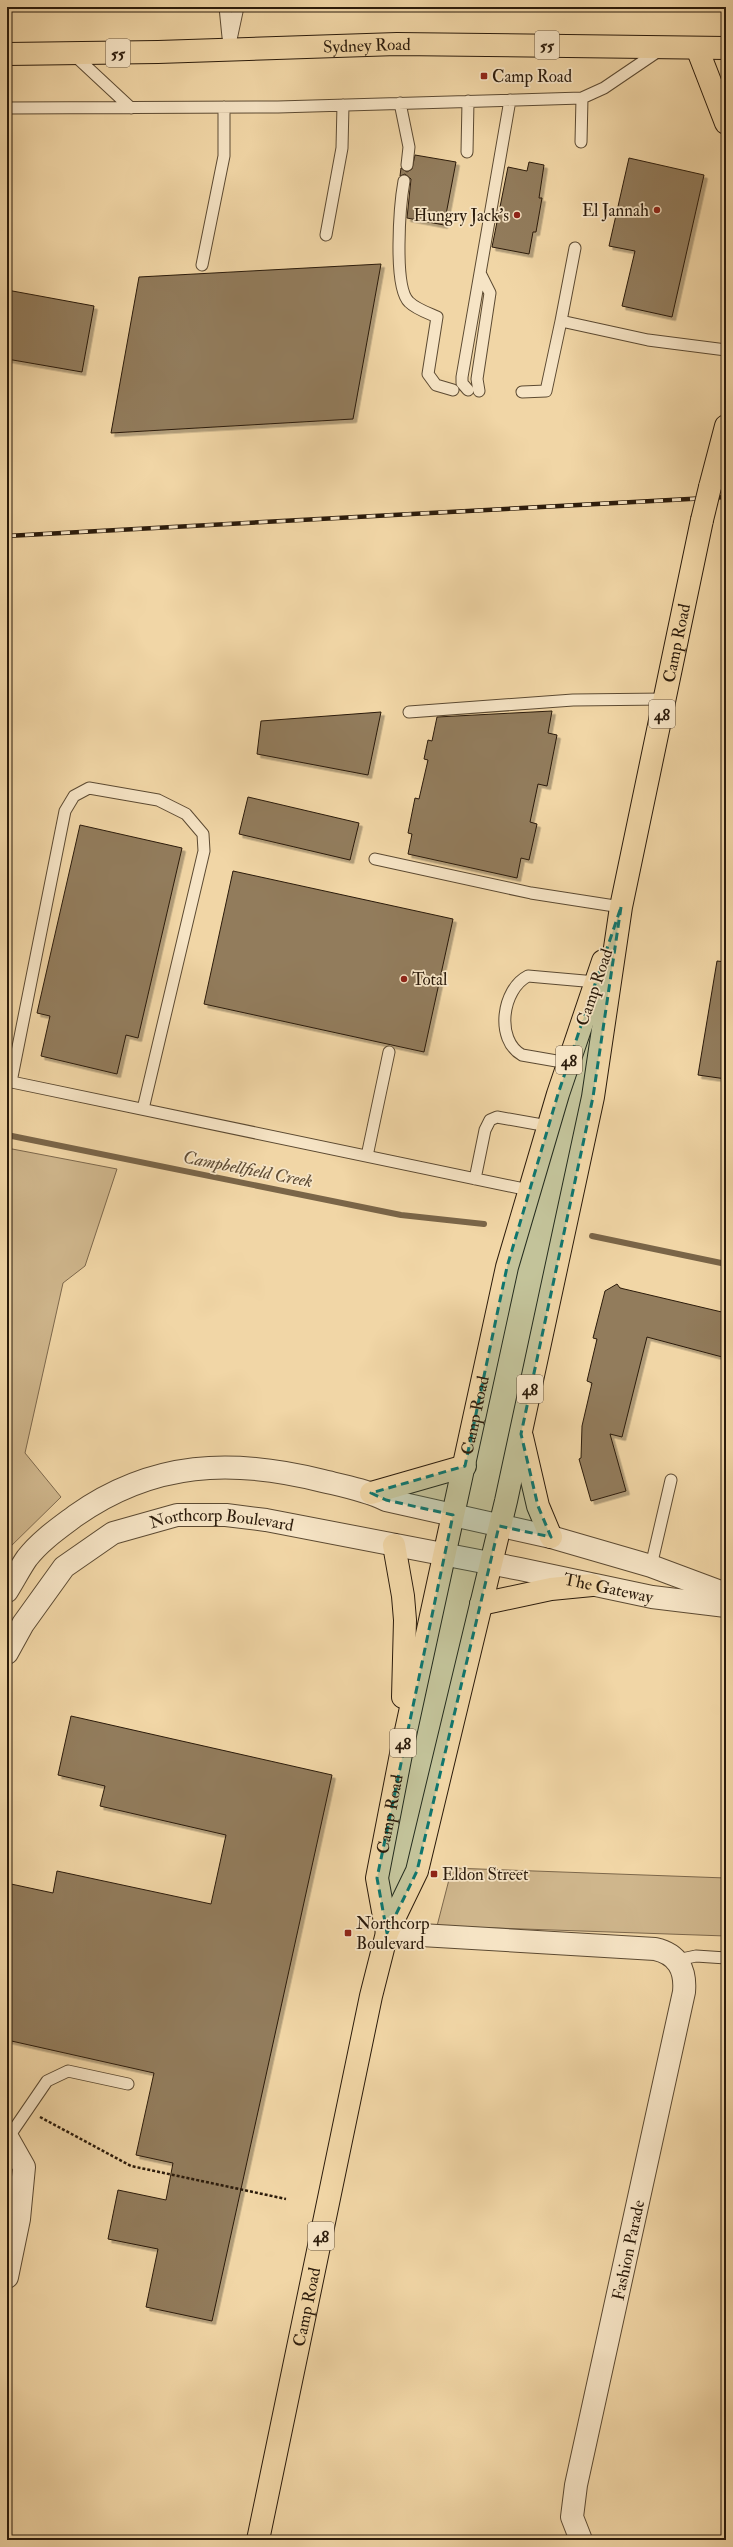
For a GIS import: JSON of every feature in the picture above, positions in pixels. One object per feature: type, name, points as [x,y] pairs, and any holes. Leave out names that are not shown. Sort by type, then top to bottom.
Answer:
[{"type":"main road","name":"Sydney Road","points":[[7,54],[73,54],[494,43],[662,49],[726,48]]},
{"type":"main road","points":[[697,48],[726,123]]},
{"type":"main road","name":"Camp Road","points":[[258,2540],[371,1996],[387,1933],[417,1870],[482,1604],[521,1434],[593,1097],[621,907],[702,520],[726,426]]},
{"type":"main road","name":"Camp Road","points":[[387,1933],[377,1878],[402,1749],[465,1466],[507,1267],[548,1126],[621,907]]},
{"type":"main road","points":[[521,1434],[538,1506],[551,1537]]},
{"type":"main road","points":[[371,1493],[465,1466]]},
{"type":"main road","points":[[394,1545],[403,1596],[405,1620],[402,1749]]},
{"type":"main road","points":[[482,1604],[551,1589],[592,1585]]},
{"type":"street","points":[[7,1591],[28,1557],[56,1530],[120,1488],[181,1470],[237,1467],[281,1470],[371,1493],[386,1500],[500,1526]]},
{"type":"street","name":"Northcorp Boulevard","points":[[7,1654],[23,1624],[64,1567],[113,1533],[177,1515],[226,1515],[266,1520],[491,1563]]},
{"type":"street","name":"The Gateway","points":[[500,1526],[551,1537],[651,1566],[726,1594]]},
{"type":"street","name":"The Gateway","points":[[491,1563],[652,1597],[726,1606]]},
{"type":"street","points":[[387,1933],[655,1949],[666,1952],[677,1960]]},
{"type":"street","name":"Fashion Parade","points":[[581,2540],[572,2517],[576,2485],[684,1992],[686,1980],[677,1960]]},
{"type":"street","points":[[7,2137],[24,2167],[19,2219],[7,2277]]},
{"type":"lane","points":[[225,7],[229,49]]},
{"type":"lane","points":[[229,49],[238,7]]},
{"type":"lane","points":[[7,108],[224,107],[582,98],[604,88],[662,49]]},
{"type":"lane","points":[[73,54],[130,108]]},
{"type":"lane","points":[[581,142],[582,98]]},
{"type":"lane","points":[[474,390],[462,383],[462,377],[510,100]]},
{"type":"lane","points":[[467,152],[468,101]]},
{"type":"lane","points":[[400,103],[409,147],[407,165]]},
{"type":"lane","points":[[326,235],[342,148],[343,104]]},
{"type":"lane","points":[[202,265],[224,156],[224,107]]},
{"type":"lane","points":[[404,181],[400,227],[400,270],[403,291],[408,302],[437,316],[428,374],[436,386],[453,390]]},
{"type":"lane","points":[[522,392],[546,391],[576,248]]},
{"type":"lane","points":[[561,321],[648,340],[726,350]]},
{"type":"lane","points":[[409,712],[573,700],[665,699]]},
{"type":"lane","points":[[143,1109],[204,851],[203,834],[186,814],[158,800],[89,788],[74,796],[65,811],[9,1081],[529,1190]]},
{"type":"lane","points":[[375,859],[531,893],[621,907]]},
{"type":"lane","points":[[568,1064],[522,1055],[516,1051],[506,1032],[505,1016],[509,1000],[514,988],[528,976],[596,982]]},
{"type":"lane","points":[[367,1156],[389,1052]]},
{"type":"lane","points":[[475,1179],[485,1130],[490,1120],[497,1117],[548,1126]]},
{"type":"lane","points":[[651,1566],[671,1480]]},
{"type":"lane","points":[[677,1960],[696,1956],[726,1958]]},
{"type":"lane","points":[[7,2137],[25,2110],[48,2081],[68,2071],[128,2084]]},
{"type":"path","points":[[25,2110],[53,2122],[131,2166],[286,2199]]},
{"type":"highlighted area","points":[[621,907],[593,1097],[521,1434],[538,1506],[551,1537],[499,1526],[417,1871],[387,1933],[377,1878],[453,1515],[386,1500],[371,1493],[465,1466],[507,1267],[558,1094]]},
{"type":"shaded area","points":[[7,1148],[117,1169],[85,1266],[63,1283],[25,1453],[61,1497],[7,1550]]},
{"type":"shaded area","points":[[452,1868],[726,1878],[726,1936],[437,1926]]},
{"type":"building","points":[[415,155],[456,162],[444,225],[407,218],[411,179],[405,174],[400,176],[401,168],[407,172],[412,169]]},
{"type":"building","name":"El Jannah","points":[[629,158],[704,175],[672,317],[622,306],[635,251],[609,246]]},
{"type":"building","name":"Hungry Jack's","points":[[529,162],[544,165],[539,198],[542,198],[536,232],[533,232],[529,254],[492,247],[508,167],[527,171]]},
{"type":"building","points":[[381,264],[353,419],[111,433],[139,277]]},
{"type":"building","points":[[7,290],[94,306],[82,372],[7,359]]},
{"type":"building","points":[[552,711],[548,733],[557,735],[547,786],[538,784],[530,822],[537,824],[529,860],[521,858],[517,878],[408,854],[412,834],[408,833],[415,798],[419,799],[428,760],[424,759],[428,740],[432,741],[437,717]]},
{"type":"building","points":[[381,712],[368,775],[257,754],[261,721]]},
{"type":"building","points":[[248,797],[359,823],[350,860],[239,834]]},
{"type":"building","points":[[80,825],[182,848],[138,1038],[126,1035],[117,1074],[41,1056],[50,1016],[37,1013]]},
{"type":"building","points":[[233,871],[453,919],[424,1052],[204,1004]]},
{"type":"building","points":[[717,961],[726,962],[726,1079],[698,1075]]},
{"type":"building","points":[[617,1284],[620,1288],[726,1313],[726,1358],[647,1337],[622,1437],[610,1434],[626,1491],[591,1501],[579,1459],[581,1458],[582,1426],[592,1383],[587,1381],[597,1339],[593,1338],[605,1291]]},
{"type":"building","points":[[71,1716],[332,1775],[212,2321],[146,2307],[158,2249],[108,2239],[118,2190],[166,2200],[173,2163],[136,2155],[154,2073],[7,2040],[7,1903],[11,1884],[53,1893],[57,1871],[211,1904],[226,1835],[100,1806],[105,1786],[58,1775]]},
{"type":"waterway","name":"Campbellfield Creek","points":[[7,1135],[401,1215],[484,1224]]},
{"type":"waterway","name":"Campbellfield Creek","points":[[592,1236],[726,1264]]},
{"type":"railway","points":[[7,536],[726,497]]},
{"type":"place","name":"Camp Road","points":[[484,76]]},
{"type":"place","name":"El Jannah","points":[[657,210]]},
{"type":"place","name":"Hungry Jack's","points":[[517,215]]},
{"type":"place","name":"Total","points":[[404,979]]},
{"type":"place","name":"Eldon Street","points":[[434,1874]]},
{"type":"place","name":"Northcorp Boulevard","points":[[348,1933]]}]
